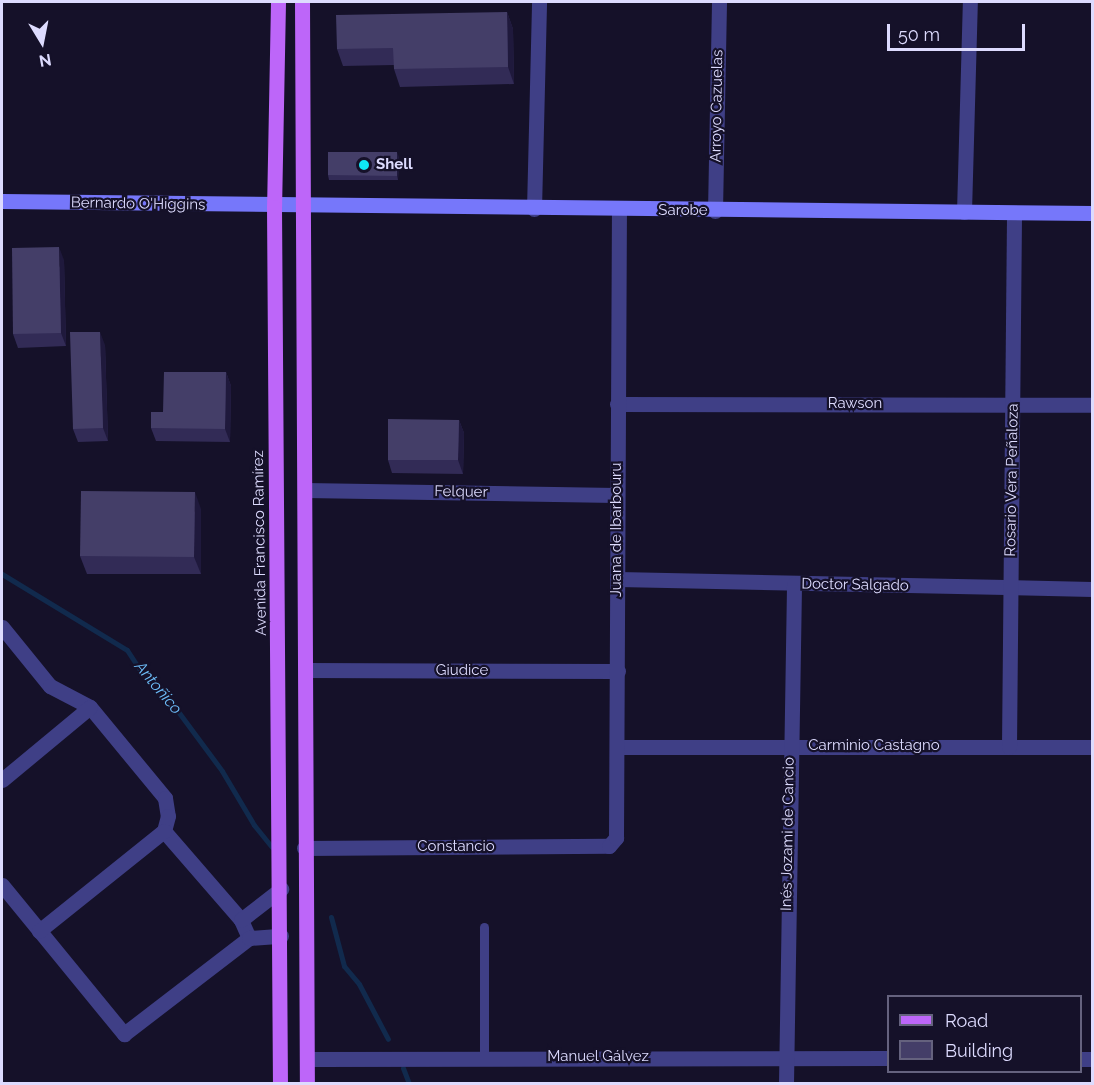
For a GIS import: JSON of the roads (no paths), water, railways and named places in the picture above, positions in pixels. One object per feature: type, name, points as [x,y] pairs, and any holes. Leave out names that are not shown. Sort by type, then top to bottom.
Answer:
[{"type":"main road","name":"Avenida Francisco Ramírez","points":[[278,2],[274,207],[281,890],[280,1083]]},
{"type":"main road","points":[[302,2],[301,207],[305,489],[304,848],[307,1083]]},
{"type":"street","points":[[534,209],[539,2]]},
{"type":"street","name":"Arroyo Cazuelas","points":[[715,211],[719,2]]},
{"type":"street","points":[[964,212],[969,2]]},
{"type":"street","name":"Bernardo O'Higgins","points":[[2,201],[274,207]]},
{"type":"street","name":"Sarobe","points":[[274,207],[1092,213]]},
{"type":"street","name":"Juana de Ibarbouru","points":[[609,846],[616,838],[619,747],[616,495],[620,210]]},
{"type":"street","name":"Rosario Vera Peñaloza","points":[[1009,747],[1014,213]]},
{"type":"street","name":"Rawson","points":[[617,404],[1092,405]]},
{"type":"street","name":"Felquer","points":[[305,489],[616,495]]},
{"type":"street","name":"Doctor Salgado","points":[[618,579],[1092,589]]},
{"type":"street","name":"Inés Jozami de Cancio","points":[[786,1083],[789,746],[794,584]]},
{"type":"street","points":[[2,627],[50,686],[90,707],[165,798],[168,816],[164,831],[39,931]]},
{"type":"street","name":"Giudice","points":[[306,670],[618,671]]},
{"type":"street","points":[[2,780],[90,707]]},
{"type":"street","name":"Carminio Castagno","points":[[619,747],[1092,747]]},
{"type":"street","points":[[164,831],[241,920],[249,939]]},
{"type":"street","name":"Constancio","points":[[304,848],[609,846]]},
{"type":"street","points":[[2,885],[124,1034],[249,939],[281,936]]},
{"type":"street","points":[[241,920],[281,890]]},
{"type":"street","name":"Manuel Gálvez","points":[[307,1059],[887,1058]]},
{"type":"lane","points":[[483,1057],[484,927]]},
{"type":"waterway","name":"Antoñico","points":[[2,574],[127,650],[145,678],[157,683],[222,771],[254,825],[272,847]]},
{"type":"waterway","name":"Antoñico","points":[[331,917],[344,966],[359,984],[388,1039]]},
{"type":"waterway","name":"Antoñico","points":[[403,1068],[409,1084]]},
{"type":"place","name":"Shell","points":[[364,165]]}]
